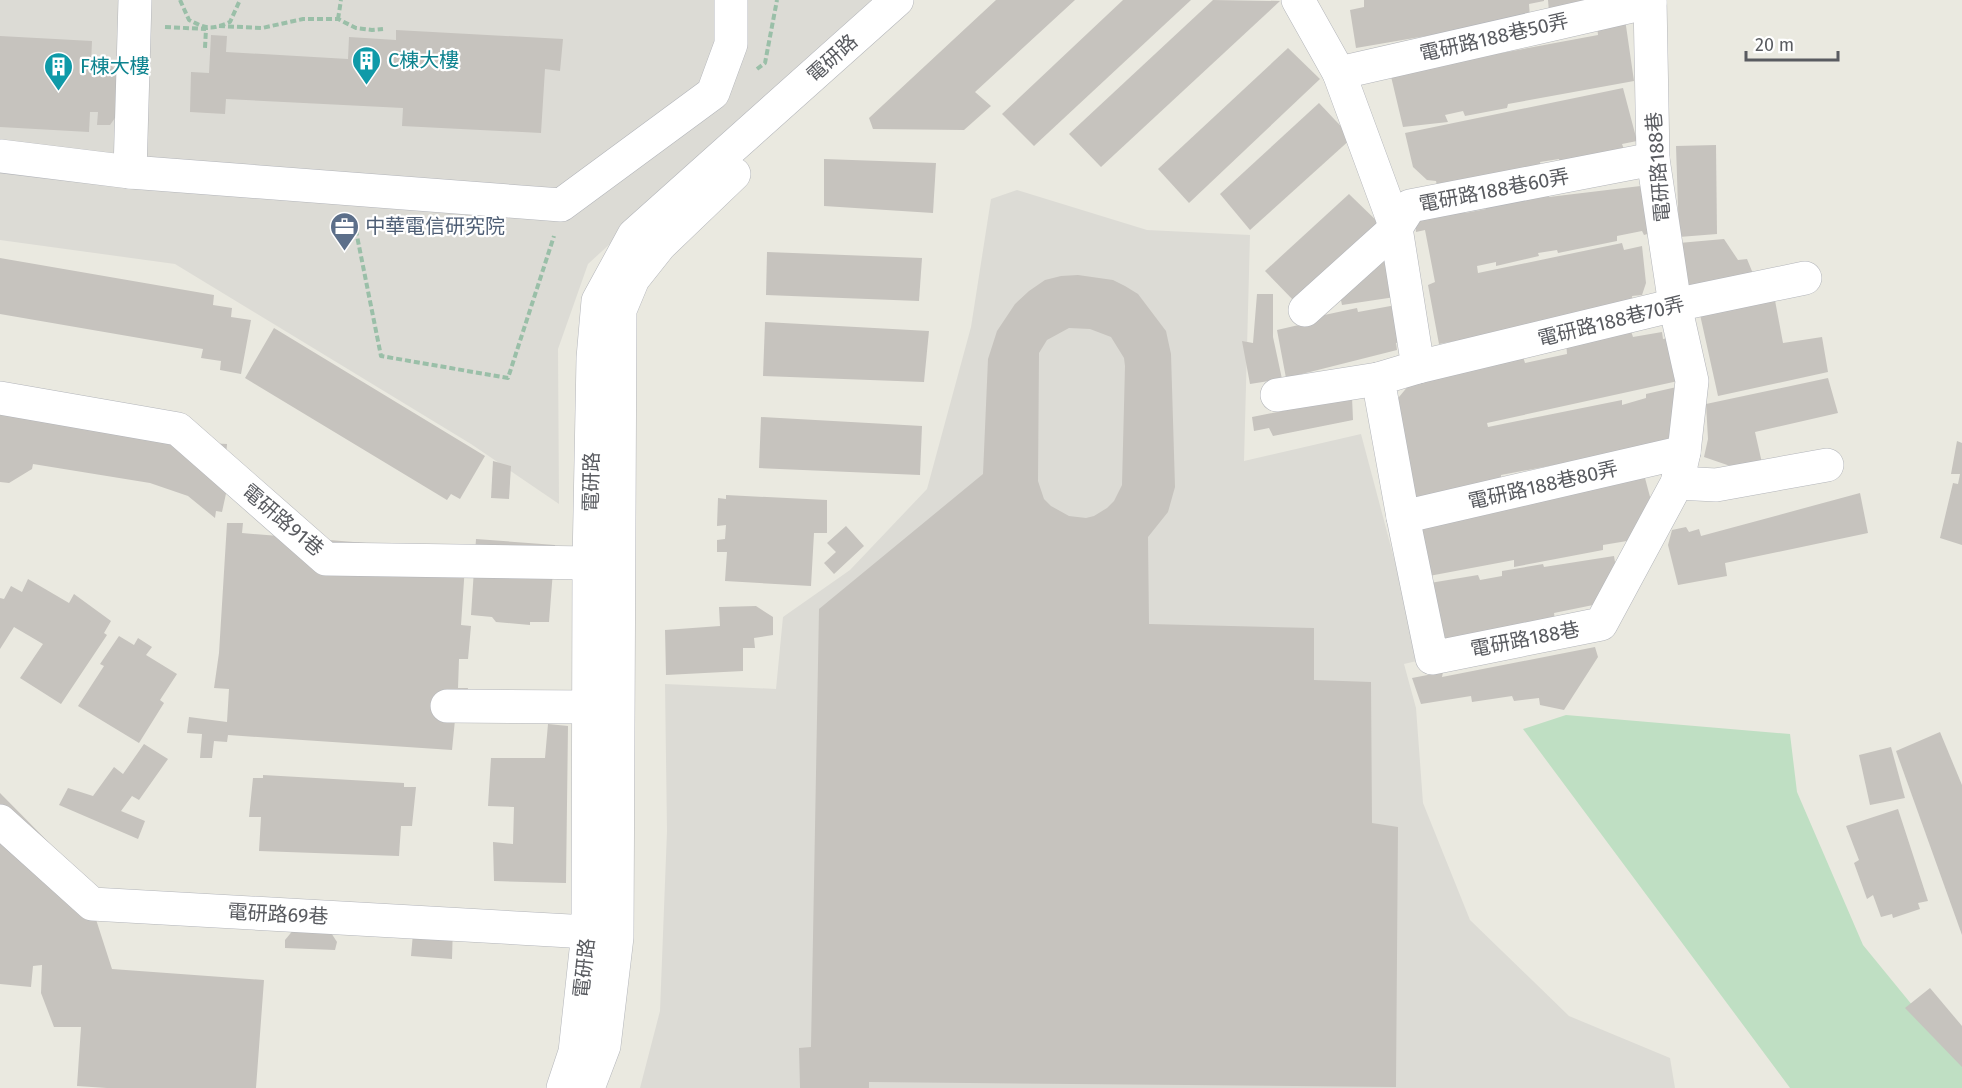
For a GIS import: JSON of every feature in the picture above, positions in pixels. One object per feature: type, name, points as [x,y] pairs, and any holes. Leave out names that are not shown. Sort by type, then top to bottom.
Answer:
[{"type":"street","points":[[0,156],[130,172],[561,205],[713,93],[732,44],[731,0]]},
{"type":"street","name":"電研路","points":[[563,1088],[575,1052],[588,932],[589,563],[593,358],[598,301],[634,235],[897,0]]},
{"type":"street","name":"電研路","points":[[588,1088],[604,1046],[617,937],[620,310],[633,279],[660,245],[917,0]]},
{"type":"street","points":[[1277,395],[1378,380],[1418,368],[1396,228],[1339,73],[1298,0]]},
{"type":"street","name":"電研路188巷50弄","points":[[1339,73],[1650,1]]},
{"type":"street","name":"電研路188巷","points":[[1378,380],[1432,658],[1601,624],[1681,467],[1692,381],[1675,304],[1653,159],[1650,1]]},
{"type":"street","points":[[130,172],[134,15]]},
{"type":"street","name":"電研路188巷60弄","points":[[1305,310],[1396,228],[1410,206],[1653,159]]},
{"type":"street","name":"電研路188巷70弄","points":[[1418,368],[1675,304],[1805,278]]},
{"type":"street","name":"電研路91巷","points":[[0,398],[178,429],[326,559],[589,563]]},
{"type":"street","name":"電研路188巷80弄","points":[[1403,517],[1681,467],[1716,485],[1827,465]]},
{"type":"street","points":[[447,706],[590,707]]},
{"type":"street","name":"電研路69巷","points":[[0,821],[93,904],[588,932]]},
{"type":"path","points":[[180,0],[189,20],[206,28]]},
{"type":"path","points":[[219,26],[230,21],[240,0]]},
{"type":"path","points":[[338,19],[341,0]]},
{"type":"path","points":[[134,15],[168,26],[262,28],[303,19],[338,19],[356,28],[383,29]]},
{"type":"path","points":[[205,48],[206,28]]},
{"type":"shaded area","name":"中華電信研究院","points":[[0,0],[876,0],[588,264],[558,349],[559,504],[471,444],[175,264],[0,240]]},
{"type":"shaded area","points":[[1017,190],[1147,230],[1250,235],[1244,461],[1361,434],[1421,660],[1404,664],[1416,708],[1423,803],[1470,920],[1569,1016],[1670,1058],[1675,1088],[640,1088],[660,1011],[667,831],[665,684],[776,689],[783,617],[850,570],[927,489],[971,327],[991,199]]},
{"type":"green space","points":[[1566,715],[1790,734],[1797,792],[1863,945],[1962,1066],[1962,1088],[1790,1088],[1523,729]]},
{"type":"building","points":[[996,0],[1075,0],[975,92],[991,106],[964,130],[873,129],[869,118]]},
{"type":"building","points":[[1123,0],[1191,0],[1034,146],[1002,114]]},
{"type":"building","points":[[1213,0],[1280,1],[1101,167],[1069,134]]},
{"type":"building","points":[[1364,0],[1544,1],[1529,4],[1530,18],[1356,48],[1350,10],[1364,7]]},
{"type":"building","points":[[1548,0],[1617,0],[1549,12]]},
{"type":"building","points":[[1625,19],[1634,81],[1508,104],[1507,108],[1465,116],[1463,111],[1445,115],[1448,122],[1403,127],[1389,68],[1485,56],[1598,35],[1597,25]]},
{"type":"building","name":"C棟大樓","points":[[396,30],[563,39],[560,71],[545,69],[541,133],[402,126],[403,108],[226,99],[225,114],[190,112],[191,72],[209,73],[211,35],[227,36],[226,52],[348,59],[349,37],[396,40]]},
{"type":"building","name":"F棟大樓","points":[[0,36],[92,41],[91,64],[109,64],[119,72],[117,115],[110,125],[97,125],[98,112],[90,112],[89,132],[0,127]]},
{"type":"building","points":[[1288,48],[1320,79],[1189,203],[1158,169]]},
{"type":"building","points":[[1623,88],[1637,141],[1622,144],[1626,155],[1560,168],[1559,159],[1540,162],[1542,171],[1438,190],[1436,181],[1427,180],[1413,167],[1405,133]]},
{"type":"building","points":[[1319,103],[1352,138],[1250,230],[1220,194]]},
{"type":"building","points":[[1716,145],[1717,234],[1679,237],[1676,146]]},
{"type":"building","points":[[824,159],[936,163],[933,213],[824,206]]},
{"type":"building","points":[[1649,185],[1654,232],[1644,235],[1642,231],[1617,236],[1617,241],[1558,253],[1557,250],[1538,253],[1539,256],[1496,266],[1496,262],[1477,266],[1478,273],[1622,243],[1624,250],[1642,246],[1646,283],[1642,295],[1632,296],[1634,308],[1439,344],[1428,285],[1435,282],[1425,230],[1416,232],[1415,219],[1463,204],[1465,213],[1486,209],[1485,201],[1547,189],[1549,197]]},
{"type":"building","points":[[1349,194],[1383,227],[1296,303],[1265,271]]},
{"type":"building","points":[[1724,239],[1738,260],[1747,259],[1754,276],[1686,291],[1679,243]]},
{"type":"building","points":[[767,252],[922,258],[919,301],[766,295]]},
{"type":"building","points":[[1388,253],[1395,297],[1342,305],[1339,291]]},
{"type":"building","points":[[0,258],[214,295],[213,305],[232,308],[231,317],[251,320],[241,374],[220,370],[221,361],[201,358],[203,349],[0,314]]},
{"type":"building","points":[[1078,275],[1113,280],[1125,286],[1138,294],[1166,331],[1171,354],[1175,487],[1168,512],[1148,537],[1149,624],[1314,628],[1314,680],[1371,682],[1372,823],[1398,827],[1396,1087],[869,1082],[869,1088],[800,1088],[799,1048],[811,1047],[819,609],[983,474],[988,359],[997,331],[1015,304],[1029,291],[1045,280]],"holes":[[[1069,328],[1090,329],[1111,337],[1124,358],[1125,366],[1122,485],[1114,501],[1107,508],[1086,518],[1069,516],[1051,506],[1044,499],[1038,481],[1039,353],[1047,340]]]},
{"type":"building","points":[[1257,294],[1273,294],[1273,337],[1282,379],[1250,384],[1242,341],[1253,343]]},
{"type":"building","points":[[1774,295],[1783,343],[1822,337],[1828,372],[1718,396],[1699,310]]},
{"type":"building","points":[[1396,305],[1403,342],[1396,343],[1397,350],[1286,378],[1277,330],[1316,321],[1315,317],[1357,308],[1358,312]]},
{"type":"building","points":[[765,322],[929,331],[924,382],[763,376]]},
{"type":"building","points":[[274,328],[485,456],[460,499],[451,494],[447,500],[245,378]]},
{"type":"building","points":[[1630,328],[1633,337],[1662,332],[1663,339],[1671,337],[1678,381],[1487,423],[1488,427],[1622,400],[1622,405],[1646,398],[1646,394],[1681,386],[1675,429],[1664,444],[1501,475],[1501,480],[1413,505],[1394,403],[1409,385],[1521,350],[1525,363],[1567,354],[1566,341]]},
{"type":"building","points":[[1828,378],[1838,413],[1755,432],[1762,463],[1736,468],[1704,457],[1708,439],[1706,404]]},
{"type":"building","points":[[1352,397],[1353,420],[1273,436],[1269,428],[1254,431],[1252,417]]},
{"type":"building","points":[[0,400],[208,433],[207,443],[227,444],[223,489],[227,489],[222,512],[216,511],[215,518],[188,496],[150,483],[33,464],[32,469],[9,483],[0,482]]},
{"type":"building","points":[[761,417],[922,426],[920,475],[759,468]]},
{"type":"building","points":[[1957,441],[1962,443],[1962,545],[1940,538],[1953,483],[1958,484],[1960,474],[1951,474]]},
{"type":"building","points":[[493,461],[511,466],[509,499],[491,498]]},
{"type":"building","points":[[1645,478],[1653,508],[1639,539],[1603,545],[1603,550],[1514,567],[1514,560],[1429,576],[1419,523]]},
{"type":"building","points":[[1860,493],[1868,533],[1725,563],[1727,576],[1678,585],[1668,545],[1672,530],[1686,527],[1689,532],[1699,529],[1701,536]]},
{"type":"building","points":[[726,495],[827,500],[827,533],[814,533],[811,586],[725,581],[727,552],[717,552],[717,540],[725,539],[726,525],[717,526],[718,498],[726,499]]},
{"type":"building","points":[[227,523],[243,523],[242,533],[466,551],[461,625],[471,626],[468,659],[459,659],[458,688],[468,688],[464,721],[455,720],[452,750],[228,735],[227,742],[214,741],[212,758],[200,758],[202,734],[187,733],[189,717],[227,722],[229,689],[214,688],[219,653]]},
{"type":"building","points":[[846,526],[864,546],[834,574],[824,563],[836,552],[827,543]]},
{"type":"building","points":[[476,539],[555,545],[549,622],[530,622],[530,625],[496,622],[492,617],[471,615]]},
{"type":"building","points":[[1614,556],[1616,568],[1598,604],[1554,613],[1556,627],[1450,646],[1442,636],[1430,583],[1478,575],[1480,580],[1502,576],[1502,571]]},
{"type":"building","points":[[28,579],[69,603],[74,594],[111,621],[104,633],[107,635],[61,704],[20,678],[43,644],[14,627],[0,649],[0,598],[4,599],[11,586],[22,592]]},
{"type":"building","points":[[756,606],[773,617],[773,635],[754,638],[755,648],[743,648],[743,671],[666,675],[665,630],[720,626],[719,607]]},
{"type":"building","points":[[119,636],[134,645],[138,638],[152,647],[146,655],[177,674],[160,700],[164,703],[139,743],[78,706],[104,666],[100,664]]},
{"type":"building","points":[[1595,647],[1598,657],[1564,710],[1540,705],[1539,698],[1514,701],[1512,696],[1472,702],[1471,696],[1421,704],[1412,678],[1443,672],[1442,677]]},
{"type":"building","points":[[548,724],[568,726],[566,883],[494,881],[493,842],[513,844],[514,807],[488,806],[491,758],[545,758]]},
{"type":"building","points":[[1940,732],[1962,785],[1962,935],[1896,751]]},
{"type":"building","points":[[144,744],[168,759],[139,800],[132,796],[121,811],[145,821],[138,839],[59,805],[68,788],[93,796],[114,767],[123,774]]},
{"type":"building","points":[[1891,747],[1905,798],[1870,805],[1859,755]]},
{"type":"building","points":[[263,775],[404,783],[404,787],[416,787],[412,826],[401,826],[399,856],[259,851],[261,817],[249,817],[253,778],[263,778]]},
{"type":"building","points":[[0,793],[82,876],[112,969],[264,980],[256,1088],[77,1086],[81,1027],[54,1027],[41,993],[42,965],[33,966],[31,987],[0,984]]},
{"type":"building","points":[[1898,809],[1928,901],[1918,903],[1920,909],[1893,918],[1892,914],[1881,917],[1873,895],[1867,899],[1854,863],[1859,860],[1846,826]]},
{"type":"building","points":[[414,922],[453,924],[452,959],[411,956]]},
{"type":"building","points":[[299,923],[326,925],[337,942],[335,950],[285,948],[285,940]]},
{"type":"building","points":[[1930,988],[1962,1026],[1962,1067],[1905,1008]]},
{"type":"place","name":"C棟大樓","points":[[367,86]]},
{"type":"place","name":"F棟大樓","points":[[59,92]]},
{"type":"place","name":"中華電信研究院","points":[[344,252]]}]
